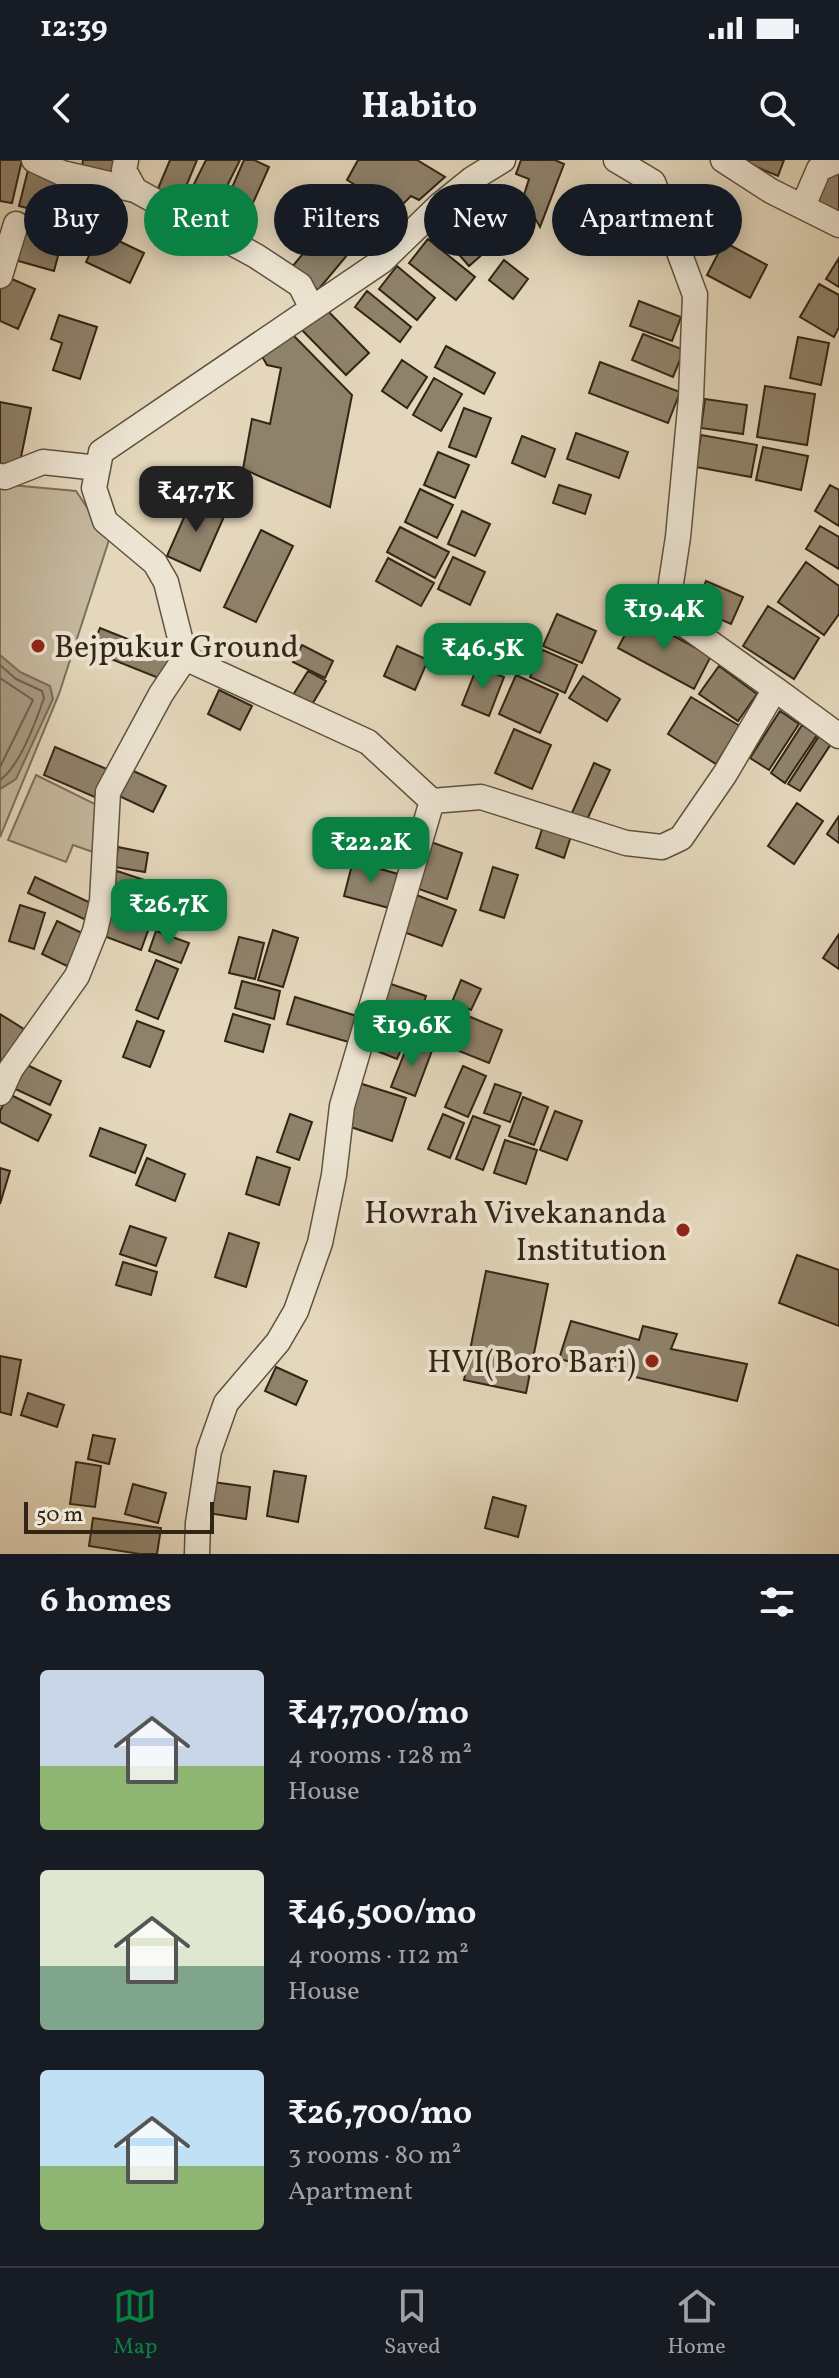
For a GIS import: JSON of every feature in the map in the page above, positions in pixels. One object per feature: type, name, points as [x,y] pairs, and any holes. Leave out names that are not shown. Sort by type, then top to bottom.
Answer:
[{"type":"street","points":[[34,160],[62,173],[135,190],[256,256],[300,285],[312,308]]},
{"type":"street","points":[[126,160],[124,170],[135,190]]},
{"type":"street","points":[[0,1093],[11,1069],[77,976],[95,931],[102,901],[108,792],[161,694],[185,658],[166,582],[155,563],[105,521],[94,488],[101,452],[382,261],[441,204],[472,179],[503,160]]},
{"type":"street","points":[[616,160],[657,171],[695,295],[691,398],[678,537],[669,596],[674,617],[839,736]]},
{"type":"street","points":[[723,160],[771,191],[839,225]]},
{"type":"street","points":[[803,206],[819,169],[839,160]]},
{"type":"street","points":[[0,276],[16,224]]},
{"type":"street","points":[[0,476],[5,477],[43,462],[98,468]]},
{"type":"street","points":[[185,658],[368,742],[432,801],[481,797],[626,843],[662,847],[681,838],[725,774],[775,689]]},
{"type":"street","points":[[197,1554],[198,1523],[209,1451],[226,1403],[278,1342],[296,1311],[320,1243],[334,1175],[342,1106],[432,801]]},
{"type":"shaded area","name":"Bejpukur Ground","points":[[0,484],[76,491],[109,540],[59,694],[0,837]]},
{"type":"shaded area","points":[[36,775],[101,807],[99,854],[73,845],[66,862],[8,840]]},
{"type":"water","points":[[0,655],[20,672],[50,686],[53,699],[16,779],[0,789]]},
{"type":"building","points":[[0,160],[22,160],[12,203],[0,201]]},
{"type":"building","points":[[83,160],[115,160],[112,173],[82,167]]},
{"type":"building","points":[[170,160],[197,160],[187,184],[160,184]]},
{"type":"building","points":[[206,160],[240,160],[228,184],[194,184]]},
{"type":"building","points":[[244,160],[254,160],[269,167],[258,192],[258,184],[234,184]]},
{"type":"building","points":[[358,160],[417,160],[445,177],[437,184],[424,184],[424,196],[419,200],[411,196],[408,199],[408,184],[354,184],[347,180]]},
{"type":"building","points":[[521,160],[555,160],[564,164],[556,184],[552,184],[552,196],[540,227],[536,220],[536,184],[527,184],[529,179],[516,174]]},
{"type":"building","points":[[740,160],[784,160],[778,176]]},
{"type":"building","points":[[833,163],[839,166],[839,217],[813,207]]},
{"type":"building","points":[[29,166],[61,174],[58,184],[24,184]]},
{"type":"building","points":[[69,176],[96,184],[66,184]]},
{"type":"building","points":[[24,186],[24,207],[19,206]]},
{"type":"building","points":[[24,227],[24,256],[58,256],[54,271],[15,260]]},
{"type":"building","points":[[424,244],[424,256],[449,256],[475,277],[456,300],[409,263]]},
{"type":"building","points":[[128,245],[144,253],[130,283],[86,262],[89,256],[128,256]]},
{"type":"building","points":[[742,252],[767,265],[750,298],[707,275],[717,256],[742,256]]},
{"type":"building","points":[[301,256],[346,256],[318,290],[291,268]]},
{"type":"building","points":[[460,256],[480,256],[469,266]]},
{"type":"building","points":[[839,258],[839,287],[826,279]]},
{"type":"building","points":[[504,260],[528,279],[513,299],[489,280]]},
{"type":"building","points":[[397,266],[435,298],[417,320],[379,289]]},
{"type":"building","points":[[5,276],[35,289],[18,329],[0,321],[0,287]]},
{"type":"building","points":[[819,284],[839,295],[839,327],[834,337],[800,317]]},
{"type":"building","points":[[367,291],[411,327],[400,342],[355,307]]},
{"type":"building","points":[[639,301],[681,317],[672,341],[630,326]]},
{"type":"building","points":[[322,305],[369,353],[346,375],[299,327]]},
{"type":"building","points":[[59,315],[97,327],[80,379],[53,370],[62,343],[51,339]]},
{"type":"building","points":[[643,334],[684,350],[673,377],[632,360]]},
{"type":"building","points":[[293,335],[352,395],[330,507],[243,469],[252,419],[270,424],[281,368],[267,365],[260,353]]},
{"type":"building","points":[[798,337],[829,343],[821,385],[790,378]]},
{"type":"building","points":[[446,346],[495,373],[484,394],[435,367]]},
{"type":"building","points":[[402,360],[427,377],[407,408],[382,391]]},
{"type":"building","points":[[600,362],[680,392],[668,423],[589,393]]},
{"type":"building","points":[[434,378],[462,394],[441,431],[413,415]]},
{"type":"building","points":[[765,386],[815,394],[807,445],[757,437]]},
{"type":"building","points":[[705,399],[747,405],[743,434],[701,428]]},
{"type":"building","points":[[0,402],[31,408],[19,467],[0,463]]},
{"type":"building","points":[[464,408],[491,418],[476,457],[449,447]]},
{"type":"building","points":[[576,433],[628,452],[619,478],[567,459]]},
{"type":"building","points":[[701,435],[757,445],[751,477],[696,467]]},
{"type":"building","points":[[522,436],[555,449],[545,477],[512,463]]},
{"type":"building","points":[[763,447],[808,456],[801,490],[756,480]]},
{"type":"building","points":[[438,452],[469,465],[455,498],[424,485]]},
{"type":"building","points":[[559,485],[591,495],[585,514],[553,503]]},
{"type":"building","points":[[830,485],[839,490],[839,526],[815,511]]},
{"type":"building","points":[[420,489],[453,505],[437,538],[405,522]]},
{"type":"building","points":[[193,497],[226,512],[200,571],[167,556]]},
{"type":"building","points":[[462,511],[490,524],[475,556],[448,544]]},
{"type":"building","points":[[820,526],[839,537],[839,569],[806,549]]},
{"type":"building","points":[[400,527],[449,552],[435,578],[387,552]]},
{"type":"building","points":[[261,530],[293,546],[256,622],[224,607]]},
{"type":"building","points":[[453,557],[485,572],[470,605],[438,589]]},
{"type":"building","points":[[388,558],[434,583],[421,606],[376,581]]},
{"type":"building","points":[[806,562],[839,586],[839,614],[824,635],[778,602]]},
{"type":"building","points":[[706,581],[743,597],[731,624],[694,608]]},
{"type":"building","points":[[768,606],[819,638],[794,679],[743,646]]},
{"type":"building","points":[[557,614],[596,631],[582,663],[543,646]]},
{"type":"building","points":[[635,615],[711,656],[694,689],[618,648]]},
{"type":"building","points":[[100,628],[170,656],[161,679],[91,651]]},
{"type":"building","points":[[302,645],[333,661],[325,678],[293,662]]},
{"type":"building","points":[[397,646],[428,660],[415,690],[384,676]]},
{"type":"building","points":[[543,650],[577,665],[565,693],[530,677]]},
{"type":"building","points":[[719,666],[757,694],[738,721],[699,694]]},
{"type":"building","points":[[477,667],[504,677],[489,716],[462,705]]},
{"type":"building","points":[[308,671],[326,681],[311,706],[293,695]]},
{"type":"building","points":[[516,675],[558,694],[540,733],[499,714]]},
{"type":"building","points":[[583,676],[620,699],[607,721],[569,698]]},
{"type":"building","points":[[219,690],[252,706],[240,730],[208,714]]},
{"type":"building","points":[[691,697],[740,726],[716,764],[668,734]]},
{"type":"building","points":[[780,711],[799,724],[769,770],[750,758]]},
{"type":"building","points":[[802,725],[817,735],[785,783],[771,773]]},
{"type":"building","points":[[514,729],[551,745],[532,789],[495,773]]},
{"type":"building","points":[[819,736],[831,744],[800,791],[788,784]]},
{"type":"building","points":[[55,747],[109,770],[97,798],[44,775]]},
{"type":"building","points":[[594,763],[610,770],[586,822],[571,815]]},
{"type":"building","points":[[127,768],[166,786],[153,812],[115,794]]},
{"type":"building","points":[[797,803],[823,821],[794,864],[768,846]]},
{"type":"building","points":[[839,816],[839,843],[827,834]]},
{"type":"building","points":[[543,826],[571,836],[564,858],[536,848]]},
{"type":"building","points":[[428,841],[462,853],[447,899],[413,887]]},
{"type":"building","points":[[118,847],[148,853],[145,872],[115,867]]},
{"type":"building","points":[[353,861],[398,874],[389,908],[344,896]]},
{"type":"building","points":[[493,867],[518,875],[504,918],[480,910]]},
{"type":"building","points":[[117,871],[150,882],[146,898],[112,888]]},
{"type":"building","points":[[35,877],[93,904],[86,920],[28,893]]},
{"type":"building","points":[[116,893],[152,906],[145,923],[109,910]]},
{"type":"building","points":[[411,893],[456,910],[442,946],[398,930]]},
{"type":"building","points":[[20,905],[45,913],[34,949],[9,941]]},
{"type":"building","points":[[108,914],[149,928],[141,950],[101,935]]},
{"type":"building","points":[[57,921],[86,935],[71,968],[42,954]]},
{"type":"building","points":[[273,930],[298,938],[283,987],[258,980]]},
{"type":"building","points":[[156,931],[189,943],[181,963],[149,951]]},
{"type":"building","points":[[839,934],[839,969],[823,958]]},
{"type":"building","points":[[239,937],[264,943],[255,979],[229,973]]},
{"type":"building","points":[[156,960],[178,969],[158,1019],[136,1010]]},
{"type":"building","points":[[461,980],[481,989],[471,1010],[452,1002]]},
{"type":"building","points":[[242,981],[280,991],[274,1019],[235,1008]]},
{"type":"building","points":[[385,982],[426,996],[415,1029],[374,1015]]},
{"type":"building","points":[[295,997],[360,1017],[352,1043],[287,1024]]},
{"type":"building","points":[[430,1002],[462,1013],[450,1046],[418,1034]]},
{"type":"building","points":[[0,1014],[27,1031],[0,1074]]},
{"type":"building","points":[[233,1014],[270,1025],[263,1052],[225,1041]]},
{"type":"building","points":[[468,1016],[502,1030],[489,1063],[454,1049]]},
{"type":"building","points":[[375,1020],[408,1033],[397,1059],[364,1046]]},
{"type":"building","points":[[137,1021],[164,1031],[150,1067],[123,1057]]},
{"type":"building","points":[[410,1039],[433,1048],[415,1096],[391,1087]]},
{"type":"building","points":[[25,1064],[61,1081],[50,1105],[13,1088]]},
{"type":"building","points":[[463,1066],[486,1076],[468,1117],[445,1107]]},
{"type":"building","points":[[359,1083],[406,1098],[392,1141],[345,1125]]},
{"type":"building","points":[[495,1084],[521,1093],[510,1122],[484,1113]]},
{"type":"building","points":[[9,1094],[51,1115],[38,1141],[0,1122],[0,1111]]},
{"type":"building","points":[[523,1097],[548,1107],[534,1145],[509,1136]]},
{"type":"building","points":[[555,1111],[582,1121],[567,1160],[540,1150]]},
{"type":"building","points":[[290,1114],[312,1122],[299,1160],[277,1152]]},
{"type":"building","points":[[443,1114],[464,1123],[450,1158],[428,1149]]},
{"type":"building","points":[[473,1116],[500,1126],[483,1170],[456,1159]]},
{"type":"building","points":[[100,1128],[146,1145],[135,1173],[90,1156]]},
{"type":"building","points":[[505,1140],[537,1150],[526,1184],[494,1173]]},
{"type":"building","points":[[257,1157],[290,1168],[279,1205],[246,1194]]},
{"type":"building","points":[[147,1158],[185,1174],[175,1201],[136,1185]]},
{"type":"building","points":[[0,1168],[10,1171],[0,1204]]},
{"type":"building","points":[[130,1226],[166,1238],[156,1266],[120,1254]]},
{"type":"building","points":[[229,1233],[259,1243],[246,1287],[215,1277]]},
{"type":"building","points":[[797,1255],[839,1270],[839,1326],[779,1303]]},
{"type":"building","points":[[123,1262],[157,1272],[151,1295],[116,1285]]},
{"type":"building","points":[[486,1271],[548,1284],[526,1393],[464,1380]]},
{"type":"building","name":"HVI(Boro Bari)","points":[[571,1321],[639,1340],[643,1326],[677,1334],[671,1349],[747,1364],[737,1401],[559,1359]]},
{"type":"building","points":[[0,1356],[21,1360],[11,1415],[0,1412]]},
{"type":"building","points":[[276,1367],[307,1381],[296,1405],[265,1391]]},
{"type":"building","points":[[28,1393],[64,1405],[57,1427],[21,1415]]},
{"type":"building","points":[[93,1435],[115,1439],[109,1464],[88,1459]]},
{"type":"building","points":[[76,1462],[101,1466],[95,1507],[70,1504]]},
{"type":"building","points":[[274,1471],[306,1476],[298,1522],[267,1516]]},
{"type":"building","points":[[213,1482],[250,1487],[246,1519],[208,1513]]},
{"type":"building","points":[[133,1484],[166,1493],[158,1523],[125,1514]]},
{"type":"building","points":[[493,1497],[526,1506],[518,1537],[485,1528]]},
{"type":"building","points":[[93,1518],[161,1528],[157,1554],[89,1546]]},
{"type":"place","name":"Bejpukur Ground","points":[[38,646]]},
{"type":"place","name":"Howrah Vivekananda Institution","points":[[683,1230]]},
{"type":"place","name":"HVI(Boro Bari)","points":[[652,1361]]}]
